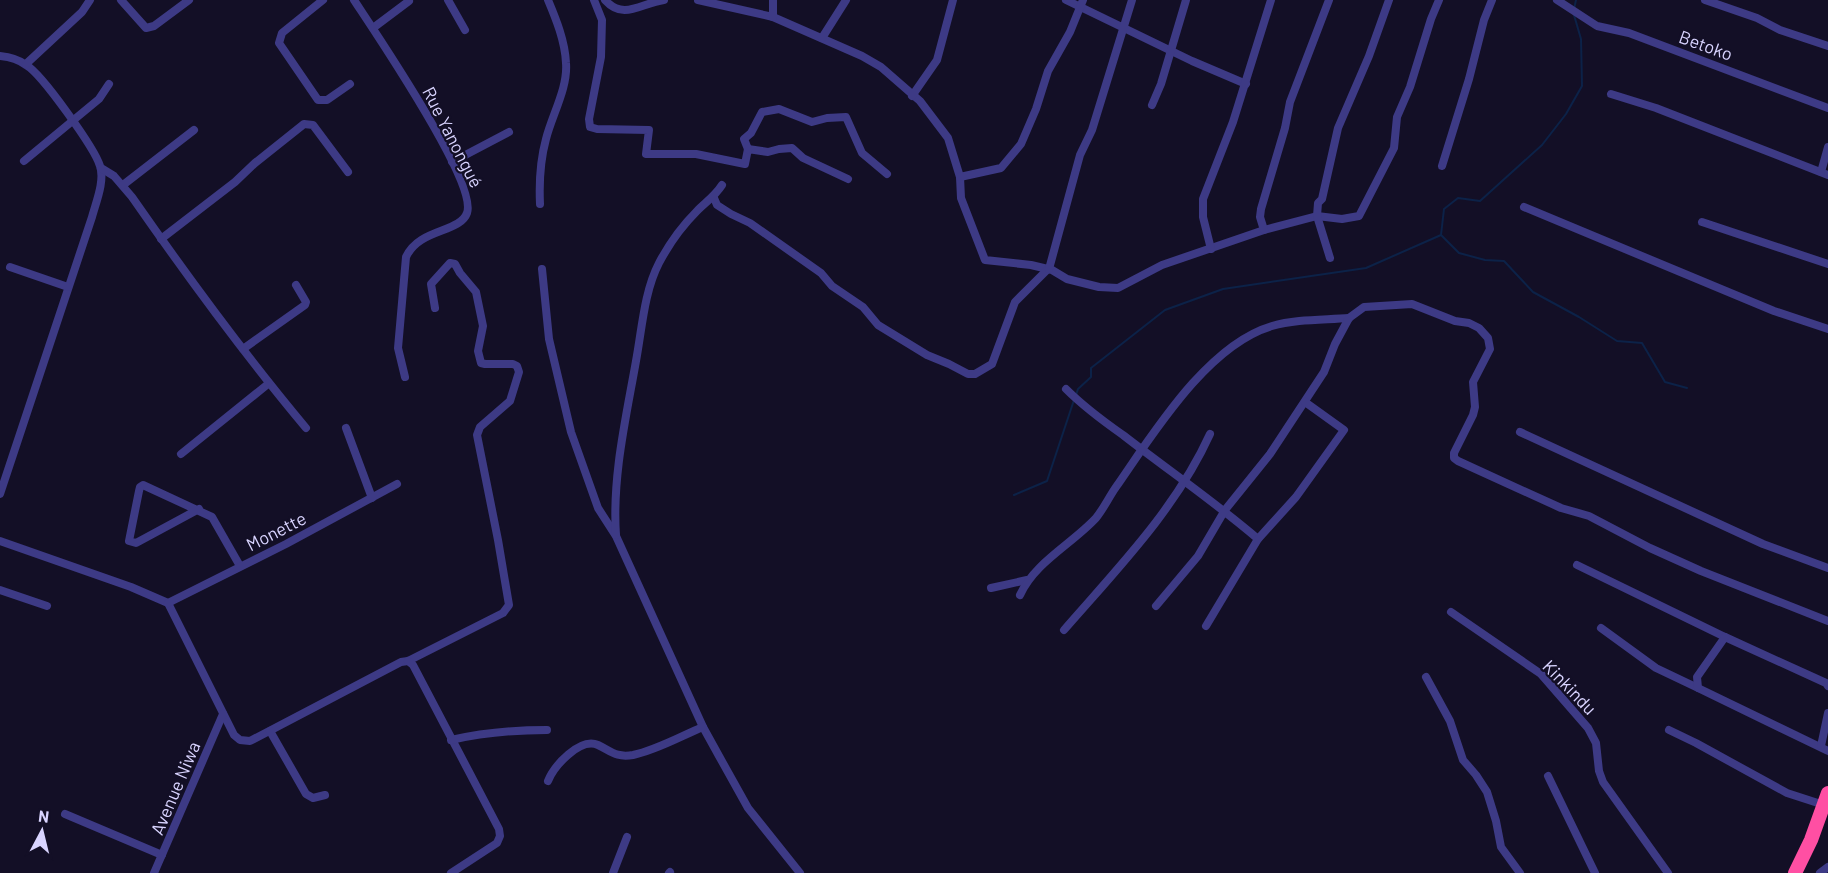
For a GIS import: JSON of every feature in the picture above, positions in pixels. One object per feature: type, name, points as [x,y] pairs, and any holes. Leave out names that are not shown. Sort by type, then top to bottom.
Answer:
[{"type":"highway","points":[[1795,873],[1811,840],[1826,799]]},
{"type":"street","points":[[26,64],[82,12],[90,0]]},
{"type":"street","points":[[121,0],[146,28],[154,26],[189,0]]},
{"type":"street","points":[[323,0],[282,33],[279,43],[318,100],[327,100],[350,84]]},
{"type":"street","name":"Rue Yanongué","points":[[354,0],[422,104],[468,198],[467,214],[461,222],[427,235],[414,245],[406,257],[398,348],[405,377]]},
{"type":"street","points":[[448,0],[465,30]]},
{"type":"street","points":[[540,204],[539,177],[543,151],[561,91],[566,64],[558,25],[548,0]]},
{"type":"street","points":[[594,0],[602,20],[601,57],[589,119],[590,127],[649,130],[646,154],[696,154],[745,164],[748,149],[744,139],[751,133],[762,112],[779,109],[812,122],[846,117],[862,153],[886,174]]},
{"type":"street","points":[[605,0],[611,6],[622,10],[634,9],[664,0]]},
{"type":"street","points":[[698,0],[773,18],[822,38],[874,62],[920,101],[948,138],[960,177],[960,198],[985,260],[1015,262],[1048,270],[1067,279],[1099,287],[1118,288],[1162,265],[1264,230],[1317,216],[1354,219],[1361,213],[1394,148],[1397,117],[1410,87],[1439,0]]},
{"type":"street","points":[[773,0],[773,18]]},
{"type":"street","points":[[822,38],[846,0]]},
{"type":"street","points":[[912,96],[937,60],[953,0]]},
{"type":"street","points":[[1066,0],[1082,3],[1169,51],[1246,84]]},
{"type":"street","points":[[714,198],[717,205],[750,223],[821,273],[832,286],[863,307],[878,325],[927,355],[968,374],[975,374],[992,364],[1015,302],[1048,270],[1080,154],[1092,130],[1132,0]]},
{"type":"street","points":[[1152,105],[1161,84],[1185,0]]},
{"type":"street","points":[[1210,249],[1203,217],[1203,199],[1246,84],[1271,0]]},
{"type":"street","points":[[1264,230],[1260,217],[1261,209],[1285,128],[1290,102],[1329,0]]},
{"type":"street","points":[[1330,258],[1317,216],[1318,203],[1322,199],[1338,128],[1370,56],[1389,0]]},
{"type":"street","points":[[1443,166],[1484,20],[1492,0]]},
{"type":"street","name":"Betoko","points":[[1557,0],[1597,26],[1629,33],[1828,108]]},
{"type":"street","points":[[1705,0],[1757,18],[1780,30],[1828,46]]},
{"type":"street","points":[[373,28],[409,2]]},
{"type":"street","points":[[960,177],[1000,168],[1021,144],[1036,109],[1048,70],[1070,32],[1082,3]]},
{"type":"street","points":[[0,56],[15,58],[26,64],[40,77],[94,152],[101,168],[99,192],[92,217],[0,494]]},
{"type":"street","points":[[24,161],[99,99],[109,84]]},
{"type":"street","points":[[1611,94],[1656,108],[1825,174],[1828,147]]},
{"type":"street","points":[[161,239],[235,182],[304,124],[313,125],[348,172]]},
{"type":"street","points":[[123,186],[194,130]]},
{"type":"street","points":[[452,162],[509,132]]},
{"type":"street","points":[[748,149],[768,152],[779,148],[792,148],[803,158],[848,179]]},
{"type":"street","points":[[101,168],[108,171],[123,186],[230,334],[268,384],[306,428]]},
{"type":"street","points":[[616,536],[615,502],[621,450],[649,290],[660,262],[681,228],[699,209],[714,198],[722,185]]},
{"type":"street","points":[[1524,207],[1774,311],[1828,329]]},
{"type":"street","points":[[1702,222],[1828,264]]},
{"type":"street","points":[[0,541],[131,587],[168,603],[234,735],[240,740],[250,741],[401,662],[408,661],[503,613],[509,605],[477,435],[480,427],[510,400],[519,372],[517,366],[513,364],[481,363],[478,351],[483,326],[476,292],[459,273],[455,264],[450,263],[431,284],[435,308]]},
{"type":"street","points":[[10,267],[68,287]]},
{"type":"street","points":[[542,268],[549,339],[571,432],[598,508],[616,536],[703,727],[748,808],[800,873]]},
{"type":"street","points":[[243,350],[305,305],[306,302],[296,285]]},
{"type":"street","points":[[1156,606],[1198,556],[1225,510],[1270,454],[1305,402],[1324,372],[1348,318],[1364,307],[1412,304],[1455,321],[1468,323],[1488,338],[1490,349],[1473,382],[1475,407],[1473,416],[1454,453],[1454,458],[1561,508],[1589,516],[1650,548],[1701,571],[1828,621]]},
{"type":"street","points":[[1020,595],[1027,580],[1094,519],[1142,450],[1196,380],[1216,359],[1243,338],[1271,327],[1296,322],[1348,318]]},
{"type":"street","points":[[181,454],[268,384]]},
{"type":"street","points":[[1066,389],[1078,401],[1142,450],[1225,510],[1258,539]]},
{"type":"street","points":[[1206,626],[1258,539],[1296,497],[1344,430],[1305,402]]},
{"type":"street","points":[[346,428],[372,498]]},
{"type":"street","points":[[1520,432],[1762,544],[1828,568]]},
{"type":"street","points":[[1064,630],[1173,501],[1197,463],[1210,434]]},
{"type":"street","name":"Monette","points":[[168,603],[397,484]]},
{"type":"street","points":[[199,509],[135,543],[129,541],[140,486],[148,486],[199,509],[213,517],[240,566]]},
{"type":"street","points":[[1577,565],[1826,683],[1828,686]]},
{"type":"street","points":[[991,588],[1027,580]]},
{"type":"street","points":[[0,590],[48,606]]},
{"type":"street","name":"Kinkindu","points":[[1451,612],[1541,674],[1588,728],[1596,743],[1599,771],[1603,782],[1668,873]]},
{"type":"street","points":[[1601,628],[1656,668],[1824,748],[1828,713]]},
{"type":"street","points":[[1698,688],[1697,677],[1725,637]]},
{"type":"street","points":[[408,661],[499,829],[500,836],[497,843],[451,873]]},
{"type":"street","points":[[1426,677],[1450,721],[1463,760],[1487,792],[1502,847],[1520,873]]},
{"type":"street","name":"Avenue Niwa","points":[[154,873],[223,714]]},
{"type":"street","points":[[548,781],[562,759],[587,745],[596,744],[613,754],[632,755],[703,727]]},
{"type":"street","points":[[451,740],[490,733],[547,730]]},
{"type":"street","points":[[1669,730],[1787,793],[1826,799]]},
{"type":"street","points":[[270,731],[306,794],[313,798],[325,795]]},
{"type":"street","points":[[1548,776],[1595,873]]},
{"type":"street","points":[[65,814],[162,855]]},
{"type":"street","points":[[613,873],[627,837]]},
{"type":"street","points":[[1820,873],[1828,867]]},
{"type":"waterway","points":[[1574,9],[1576,0]]},
{"type":"waterway","points":[[1441,235],[1444,209],[1458,198],[1480,201],[1542,145],[1566,114],[1582,86],[1581,39],[1574,15]]},
{"type":"waterway","points":[[1441,235],[1459,253],[1485,260],[1504,261],[1533,292],[1617,341],[1642,343],[1665,382],[1687,388]]},
{"type":"waterway","points":[[1076,395],[1078,389],[1091,377],[1091,368],[1165,310],[1223,289],[1366,268],[1441,235]]},
{"type":"waterway","points":[[1014,495],[1047,481],[1074,400]]}]
